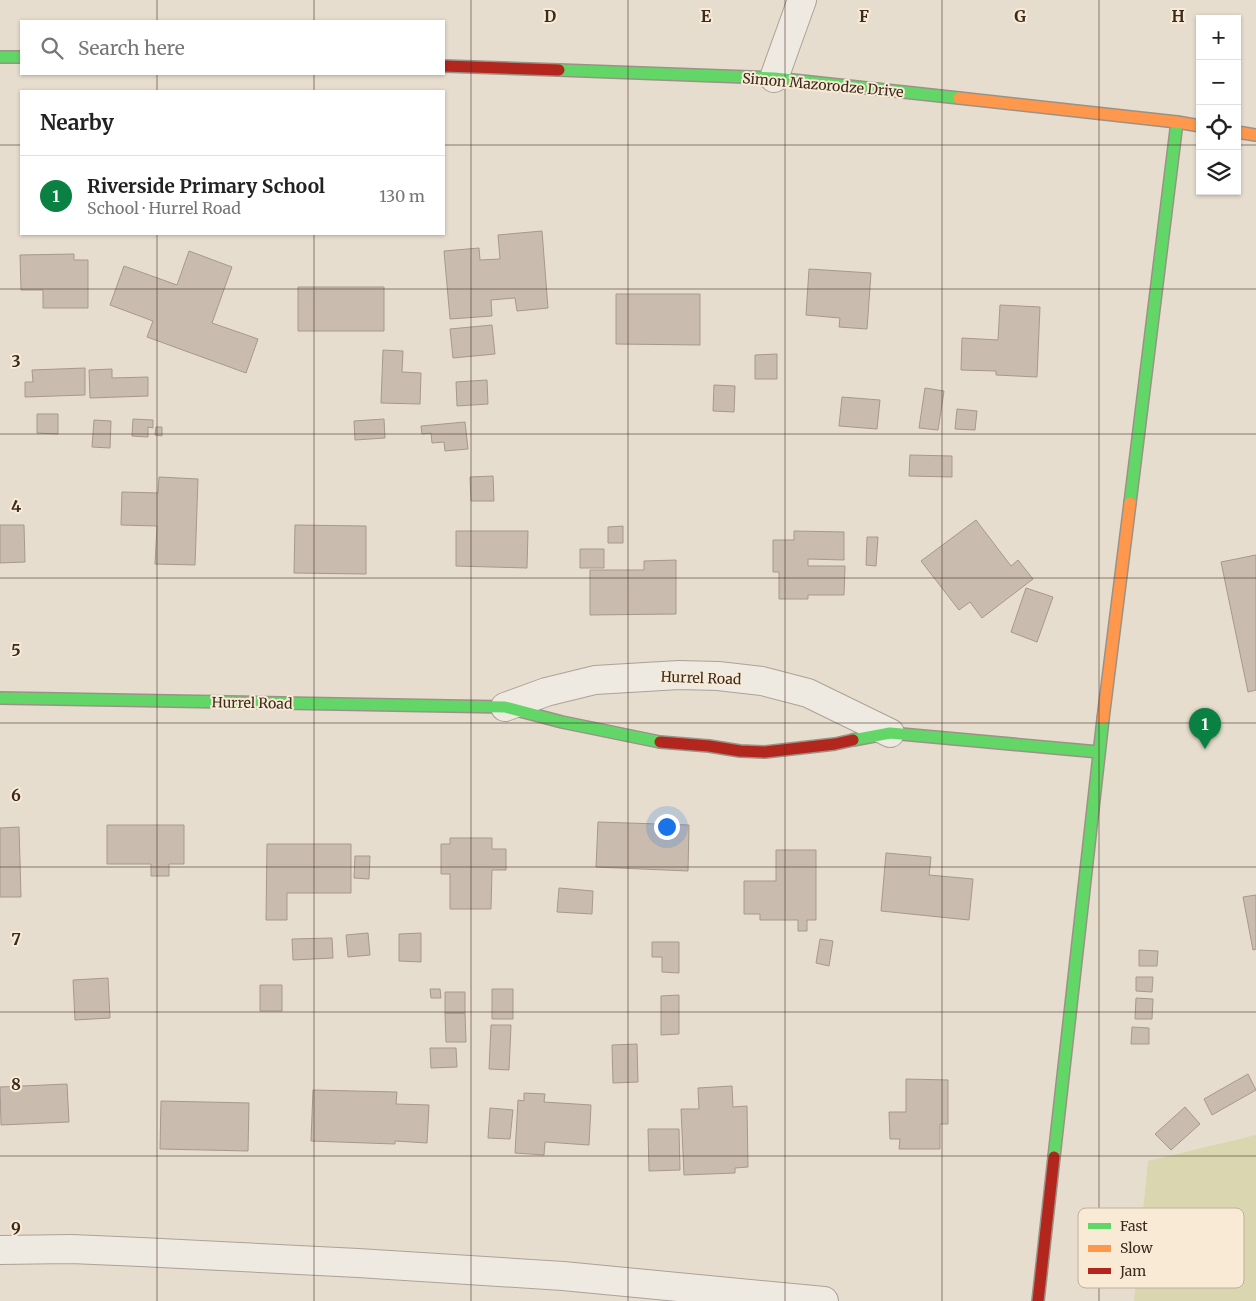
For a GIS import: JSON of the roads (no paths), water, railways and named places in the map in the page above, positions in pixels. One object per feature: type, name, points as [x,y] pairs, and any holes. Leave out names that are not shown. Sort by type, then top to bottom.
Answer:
[{"type":"street","points":[[774,78],[802,0]]},
{"type":"street","points":[[0,57],[20,57]]},
{"type":"street","name":"Simon Mazorodze Drive","points":[[445,66],[774,78],[1196,125]]},
{"type":"street","points":[[1038,1301],[1098,752],[1177,122]]},
{"type":"street","points":[[1241,133],[1256,135]]},
{"type":"street","name":"Hurrel Road","points":[[505,707],[546,692],[595,680],[679,675],[718,676],[762,681],[808,693],[890,733]]},
{"type":"street","name":"Hurrel Road","points":[[0,698],[505,707],[562,722],[656,742],[709,746],[740,751],[765,752],[835,744],[890,733],[1098,752]]},
{"type":"street","points":[[0,1250],[71,1249],[131,1251],[358,1262],[564,1276],[824,1301]]},
{"type":"place","name":"Riverside Primary School","points":[[1205,749]]}]
